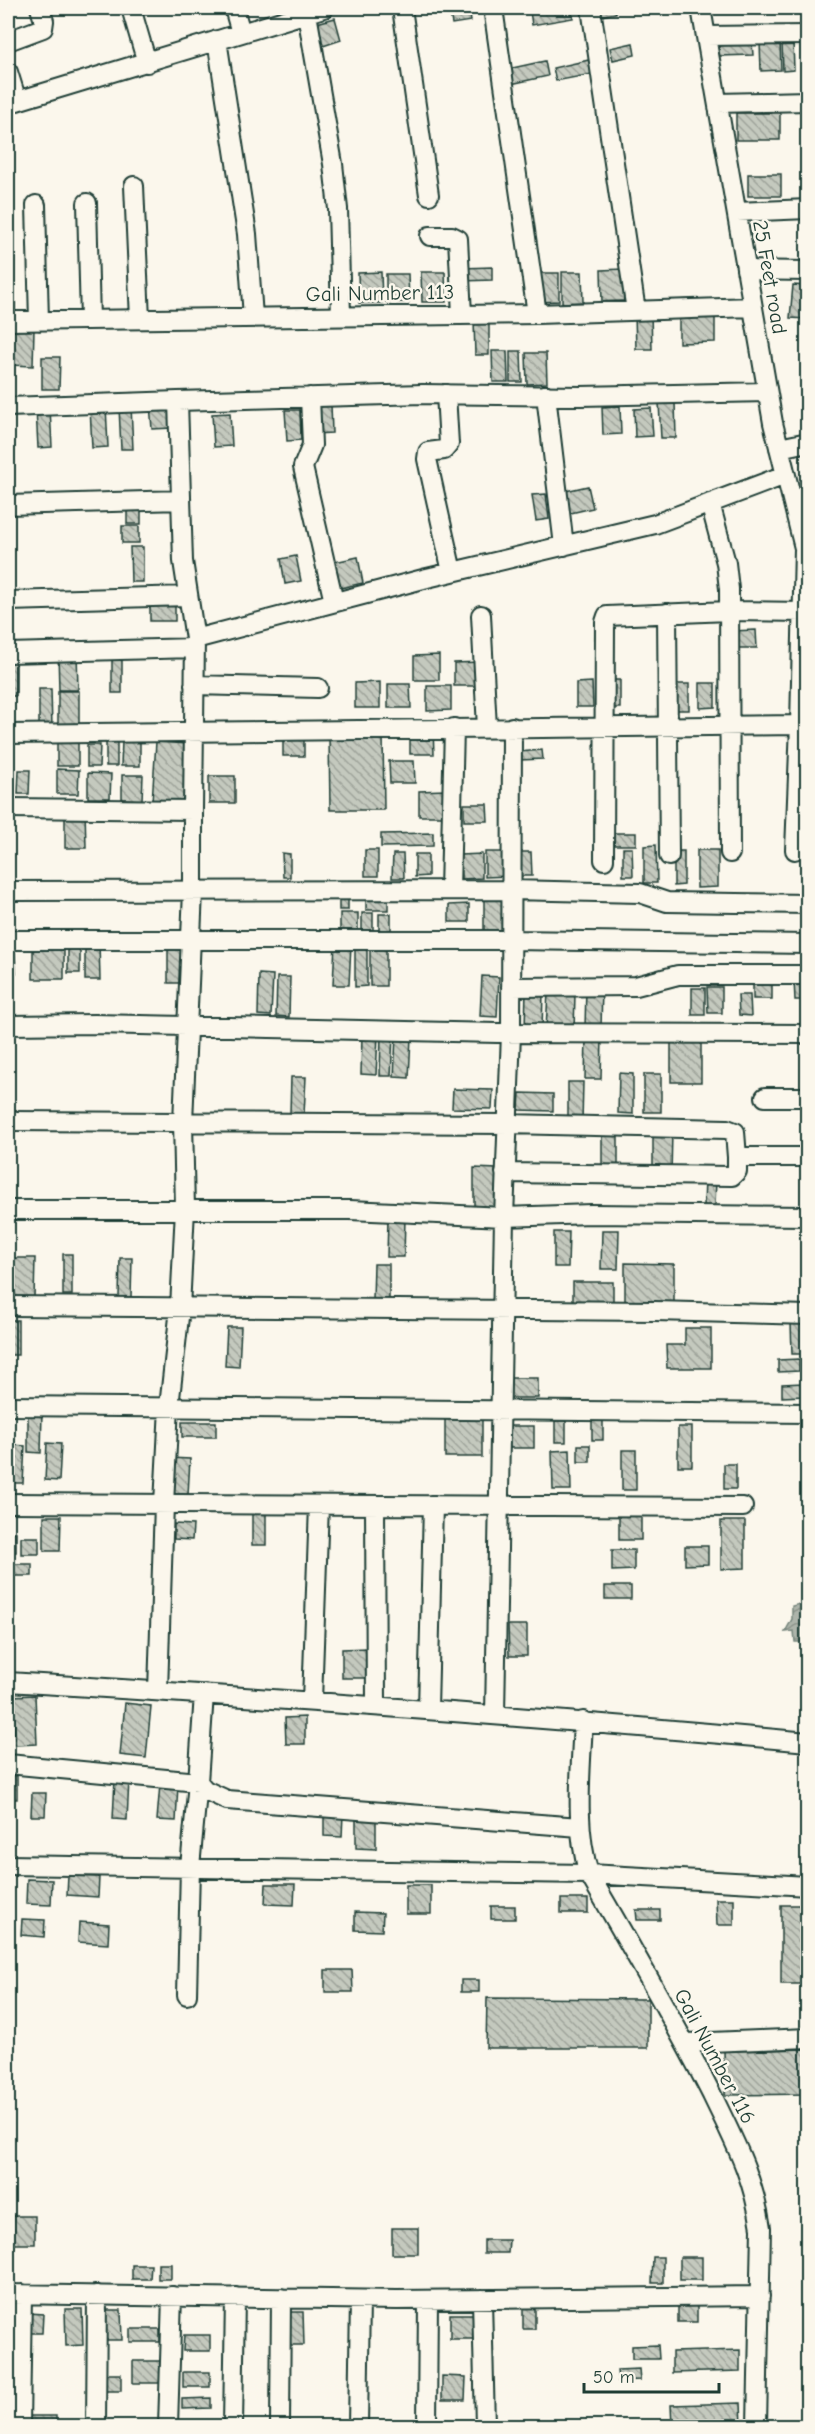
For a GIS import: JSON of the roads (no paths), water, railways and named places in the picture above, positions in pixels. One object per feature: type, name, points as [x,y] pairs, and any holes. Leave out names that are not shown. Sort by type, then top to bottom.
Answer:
[{"type":"street","points":[[8,41],[43,28],[44,21],[40,8]]},
{"type":"street","points":[[131,8],[147,63]]},
{"type":"street","points":[[234,8],[241,33]]},
{"type":"street","points":[[8,72],[12,102],[147,63],[306,10],[324,8]]},
{"type":"street","points":[[402,8],[429,195]]},
{"type":"street","points":[[493,8],[537,314]]},
{"type":"street","points":[[591,8],[636,311]]},
{"type":"street","name":"25 Feet road","points":[[701,8],[767,392],[785,475],[806,548],[803,612],[804,726],[795,850]]},
{"type":"street","points":[[306,10],[333,164],[338,209],[341,315]]},
{"type":"street","points":[[706,36],[807,34]]},
{"type":"street","points":[[216,40],[247,234],[253,317]]},
{"type":"street","points":[[718,103],[807,100]]},
{"type":"street","points":[[134,186],[140,319]]},
{"type":"street","points":[[87,203],[90,320]]},
{"type":"street","points":[[36,205],[39,321]]},
{"type":"street","points":[[736,213],[807,209]]},
{"type":"street","points":[[430,236],[452,236],[458,239],[462,314]]},
{"type":"street","points":[[747,270],[807,271]]},
{"type":"street","name":"Gali Number 113","points":[[8,321],[537,314],[753,307]]},
{"type":"street","points":[[8,408],[178,400],[446,394],[767,392]]},
{"type":"street","points":[[446,394],[449,444],[444,450],[428,452],[427,459],[452,572]]},
{"type":"street","points":[[546,395],[564,546]]},
{"type":"street","points":[[310,397],[312,445],[303,462],[303,467],[334,602]]},
{"type":"street","points":[[158,1691],[164,1504],[170,1407],[180,1308],[185,1209],[183,1122],[193,891],[195,644],[183,561],[178,400]]},
{"type":"street","points":[[779,448],[807,442]]},
{"type":"street","points":[[8,654],[195,644],[334,602],[655,524],[785,475]]},
{"type":"street","points":[[8,506],[181,500]]},
{"type":"street","points":[[710,503],[726,563],[729,611],[729,854]]},
{"type":"street","points":[[8,596],[8,601],[188,596]]},
{"type":"street","points":[[604,860],[606,618],[611,615],[667,612],[803,612]]},
{"type":"street","points":[[667,612],[669,856]]},
{"type":"street","points":[[481,615],[487,728]]},
{"type":"street","points":[[194,685],[318,688]]},
{"type":"street","points":[[8,734],[512,727],[804,726]]},
{"type":"street","points":[[495,1714],[504,1217],[511,1033],[512,727]]},
{"type":"street","points":[[450,890],[454,728]]},
{"type":"street","points":[[8,808],[193,810]]},
{"type":"street","points":[[8,891],[511,890],[640,893],[667,902],[807,904]]},
{"type":"street","points":[[8,940],[511,940],[807,944]]},
{"type":"street","points":[[511,987],[636,986],[678,975],[807,975]]},
{"type":"street","points":[[8,1025],[186,1026],[511,1033],[807,1034]]},
{"type":"street","points":[[765,1097],[807,1097]]},
{"type":"street","points":[[8,1121],[507,1125],[727,1129],[735,1132],[737,1171],[732,1176],[506,1173]]},
{"type":"street","points":[[737,1157],[807,1157]]},
{"type":"street","points":[[8,1210],[350,1209],[504,1217],[591,1214],[807,1216]]},
{"type":"street","points":[[8,1306],[655,1311],[807,1316]]},
{"type":"street","points":[[8,1406],[807,1413]]},
{"type":"street","points":[[8,1503],[743,1508]]},
{"type":"street","points":[[312,1701],[319,1505]]},
{"type":"street","points":[[375,1505],[376,1705]]},
{"type":"street","points":[[428,1709],[433,1505]]},
{"type":"street","points":[[8,1682],[376,1705],[807,1742]]},
{"type":"street","points":[[187,1995],[190,1867],[204,1694]]},
{"type":"street","name":"Gali Number 116","points":[[582,1721],[580,1827],[582,1852],[589,1874],[686,2043],[747,2167],[757,2200],[761,2228],[757,2427]]},
{"type":"street","points":[[8,1764],[198,1782],[205,1790],[227,1800],[580,1827]]},
{"type":"street","points":[[8,1865],[589,1874],[807,1886]]},
{"type":"street","points":[[686,2043],[807,2038]]},
{"type":"street","points":[[20,2427],[15,2294],[360,2300],[760,2296]]},
{"type":"street","points":[[96,2427],[97,2295]]},
{"type":"street","points":[[168,2427],[172,2296]]},
{"type":"street","points":[[233,2427],[235,2297]]},
{"type":"street","points":[[280,2427],[281,2298]]},
{"type":"street","points":[[358,2427],[360,2300]]},
{"type":"street","points":[[427,2427],[428,2300]]},
{"type":"street","points":[[482,2300],[485,2427]]},
{"type":"water","points":[[807,1602],[807,1642],[795,1642],[794,1631],[785,1632],[792,1619],[792,1606]]}]
